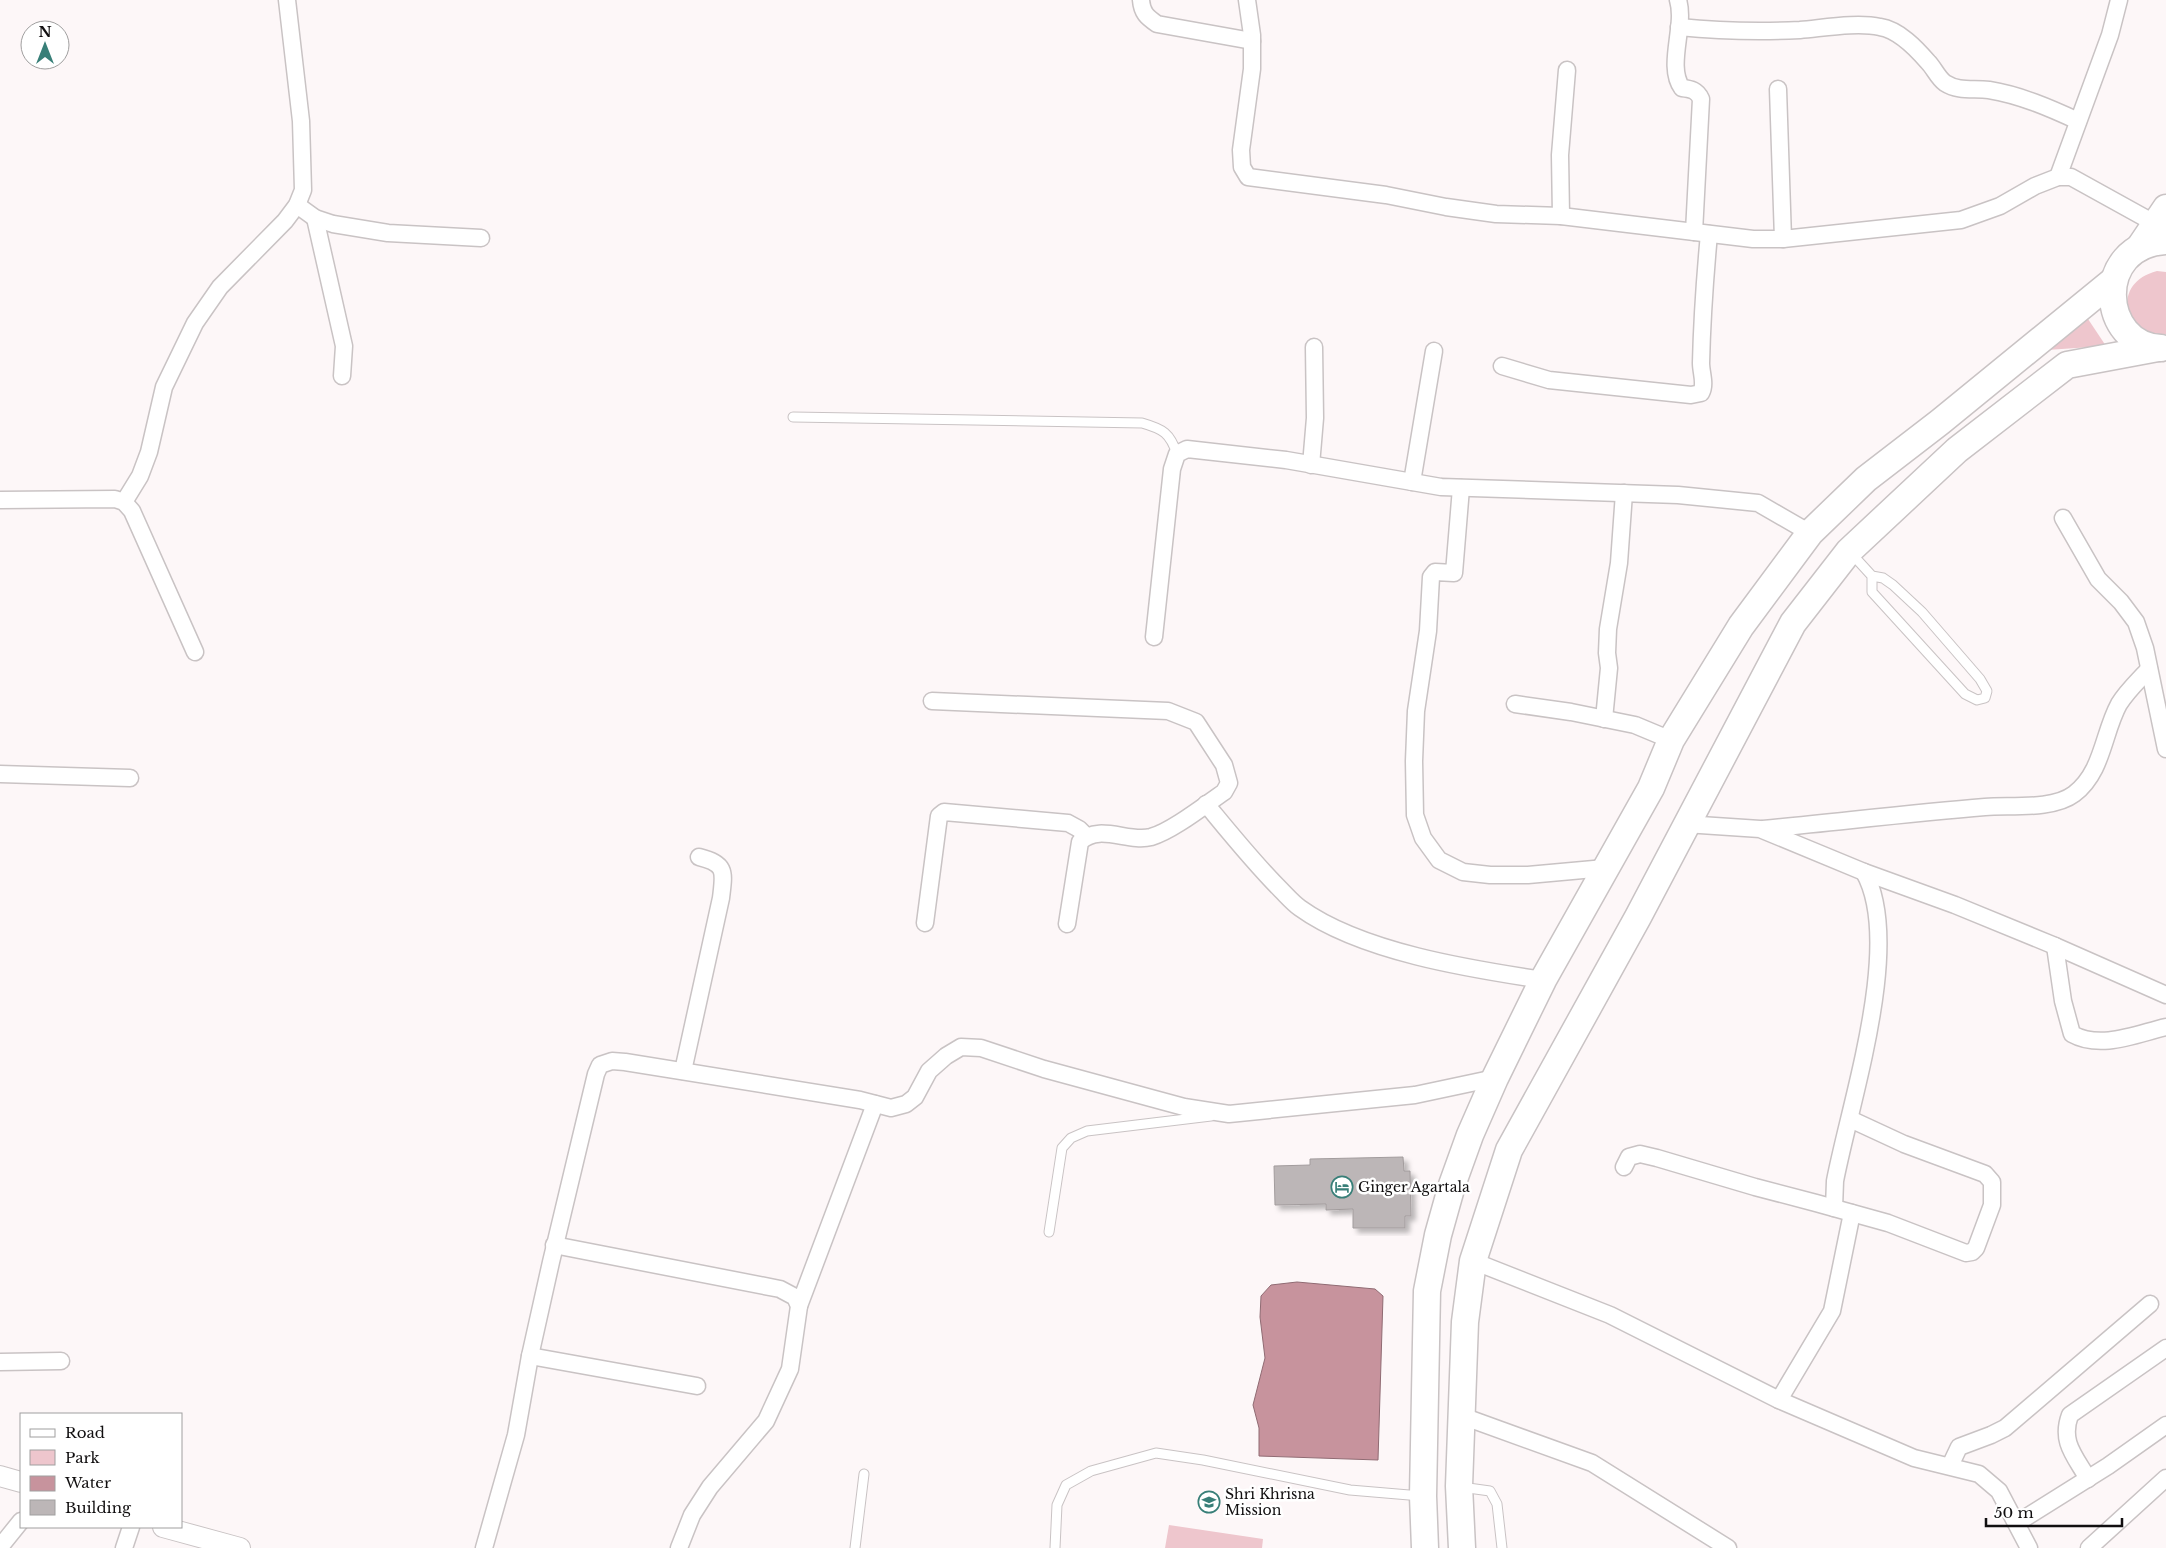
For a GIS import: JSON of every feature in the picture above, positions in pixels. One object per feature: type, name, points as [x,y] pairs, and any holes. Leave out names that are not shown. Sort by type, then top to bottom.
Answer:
[{"type":"main road","points":[[2162,348],[2140,342],[2126,331],[2116,316],[2112,298],[2114,280],[2119,267],[2128,256],[2139,248],[2163,224]]},
{"type":"main road","points":[[1424,1548],[1423,1496],[1427,1291],[1438,1234],[1452,1185],[1470,1135],[1495,1078],[1543,980],[1651,788],[1671,740],[1741,626],[1810,533],[1866,479],[1940,422],[2114,280]]},
{"type":"main road","points":[[1462,1548],[1458,1486],[1465,1322],[1473,1260],[1509,1150],[1638,916],[1793,623],[1849,551],[1957,450],[2067,365],[2162,348]]},
{"type":"street","points":[[124,502],[140,476],[149,452],[164,387],[195,323],[220,287],[285,221],[297,205],[302,190],[301,121],[287,0]]},
{"type":"street","points":[[1141,0],[1142,9],[1146,16],[1157,24],[1252,41]]},
{"type":"street","points":[[1247,0],[1252,41],[1252,69],[1240,150],[1242,167],[1248,176],[1386,195],[1446,207],[1496,214],[1561,216],[1753,239],[1783,239],[1961,220],[2000,206],[2035,186],[2058,176],[2071,176],[2163,224]]},
{"type":"street","points":[[1502,366],[1548,380],[1691,395],[1701,393],[1704,384],[1701,368],[1701,99],[1699,94],[1693,89],[1682,88],[1676,74],[1679,27],[1678,0]]},
{"type":"street","points":[[2058,176],[2110,35],[2119,0]]},
{"type":"street","points":[[1679,27],[1717,30],[1881,27],[1908,41],[1928,62],[1943,82],[1967,90],[1988,90],[2024,99],[2078,121]]},
{"type":"street","points":[[1561,216],[1560,155],[1567,70]]},
{"type":"street","points":[[1778,89],[1783,239]]},
{"type":"street","points":[[297,205],[315,218],[333,224],[388,233],[481,238]]},
{"type":"street","points":[[315,218],[344,346],[342,376]]},
{"type":"street","points":[[1311,465],[1315,418],[1314,347]]},
{"type":"street","points":[[1412,482],[1434,351]]},
{"type":"street","points":[[1154,638],[1172,469],[1177,454],[1187,449],[1311,465],[1441,487],[1678,495],[1758,503],[1810,533]]},
{"type":"street","points":[[1461,488],[1454,572],[1435,572],[1431,577],[1428,631],[1416,711],[1414,761],[1416,815],[1423,838],[1439,860],[1463,872],[1490,875],[1528,875],[1605,868]]},
{"type":"street","points":[[1604,719],[1609,668],[1607,652],[1608,629],[1619,563],[1624,493]]},
{"type":"street","points":[[0,500],[115,499],[124,502],[132,511],[195,652]]},
{"type":"street","points":[[2063,518],[2098,580],[2121,602],[2136,622],[2145,648],[2166,749]]},
{"type":"street","points":[[1685,824],[1760,829],[1987,807],[2057,803],[2074,794],[2088,779],[2096,766],[2119,704],[2127,692],[2149,670]]},
{"type":"street","points":[[932,702],[1168,711],[1196,722],[1228,774],[1228,783],[1224,792],[1172,826],[1150,837],[1102,833],[1086,836],[1080,842],[1067,924]]},
{"type":"street","points":[[1516,704],[1635,725],[1671,740]]},
{"type":"street","points":[[0,774],[130,778]]},
{"type":"street","points":[[1206,804],[1266,875],[1299,908],[1333,928],[1375,943],[1443,962],[1543,980]]},
{"type":"street","points":[[925,924],[939,816],[944,812],[1068,824],[1079,829],[1086,836]]},
{"type":"street","points":[[1760,829],[1864,872],[1956,905],[2166,995]]},
{"type":"street","points":[[683,1072],[721,898],[724,874],[721,866],[713,861],[699,857]]},
{"type":"street","points":[[1834,1208],[1836,1181],[1850,1119],[1878,971],[1876,913],[1872,886],[1864,872]]},
{"type":"street","points":[[2055,946],[2063,1001],[2072,1034],[2084,1041],[2097,1042],[2166,1027]]},
{"type":"street","points":[[484,1548],[516,1435],[530,1356],[554,1245],[596,1074],[600,1065],[612,1062],[625,1062],[890,1108],[906,1104],[915,1096],[929,1071],[946,1056],[961,1047],[980,1048],[1044,1069],[1184,1107],[1228,1114],[1416,1095],[1495,1078]]},
{"type":"street","points":[[679,1548],[692,1515],[710,1487],[766,1421],[790,1369],[799,1306],[875,1104]]},
{"type":"street","points":[[1624,1167],[1629,1157],[1640,1154],[1888,1223],[1966,1253],[1976,1248],[1992,1205],[1992,1182],[1985,1174],[1904,1144],[1850,1119]]},
{"type":"street","points":[[1779,1400],[1832,1311],[1852,1213]]},
{"type":"street","points":[[554,1245],[780,1290],[795,1297],[799,1306]]},
{"type":"street","points":[[1473,1260],[1610,1316],[1779,1400],[1914,1458],[1978,1474],[1999,1491],[2029,1548]]},
{"type":"street","points":[[1950,1466],[1959,1447],[2005,1428],[2150,1304]]},
{"type":"street","points":[[2088,1479],[2066,1442],[2065,1428],[2070,1415],[2166,1348]]},
{"type":"street","points":[[530,1356],[697,1386]]},
{"type":"street","points":[[0,1362],[61,1361]]},
{"type":"street","points":[[1462,1416],[1592,1464],[1728,1548]]},
{"type":"street","points":[[2017,1523],[2088,1479],[2166,1424]]},
{"type":"street","points":[[0,1476],[20,1482]]},
{"type":"street","points":[[2089,1548],[2166,1478]]},
{"type":"street","points":[[0,1547],[20,1522]]},
{"type":"street","points":[[124,1548],[131,1528]]},
{"type":"street","points":[[167,1528],[240,1548]]},
{"type":"lane","points":[[793,417],[1142,423],[1159,428],[1172,439],[1177,454]]},
{"type":"lane","points":[[1849,551],[1872,576],[1883,578],[1893,585],[1922,612],[1980,679],[1986,691],[1985,698],[1977,700],[1966,694],[1959,687],[1872,592],[1872,576]]},
{"type":"lane","points":[[1049,1232],[1062,1148],[1070,1138],[1087,1131],[1228,1114]]},
{"type":"lane","points":[[1055,1548],[1057,1506],[1066,1485],[1091,1471],[1156,1453],[1203,1460],[1350,1490],[1423,1496]]},
{"type":"lane","points":[[855,1548],[864,1474]]},
{"type":"lane","points":[[1458,1486],[1490,1491],[1497,1504],[1502,1548]]},
{"type":"green space","points":[[2157,271],[2166,272],[2166,334],[2151,333],[2140,327],[2132,319],[2128,308],[2128,297],[2133,286],[2142,277]]},
{"type":"green space","points":[[2086,316],[2106,346],[2047,350]]},
{"type":"green space","points":[[1169,1525],[1263,1539],[1262,1548],[1165,1548]]},
{"type":"water","points":[[1297,1282],[1375,1289],[1383,1296],[1378,1460],[1259,1456],[1259,1428],[1253,1405],[1265,1358],[1260,1317],[1261,1296],[1271,1285]]},
{"type":"building","name":"Ginger Agartala","points":[[1403,1157],[1404,1171],[1410,1171],[1411,1216],[1405,1216],[1405,1228],[1353,1228],[1353,1209],[1326,1210],[1326,1204],[1275,1205],[1274,1166],[1310,1165],[1310,1159]]},
{"type":"place","name":"Ginger Agartala","points":[[1342,1187]]},
{"type":"place","name":"Shri Khrisna Mission","points":[[1209,1502]]}]
